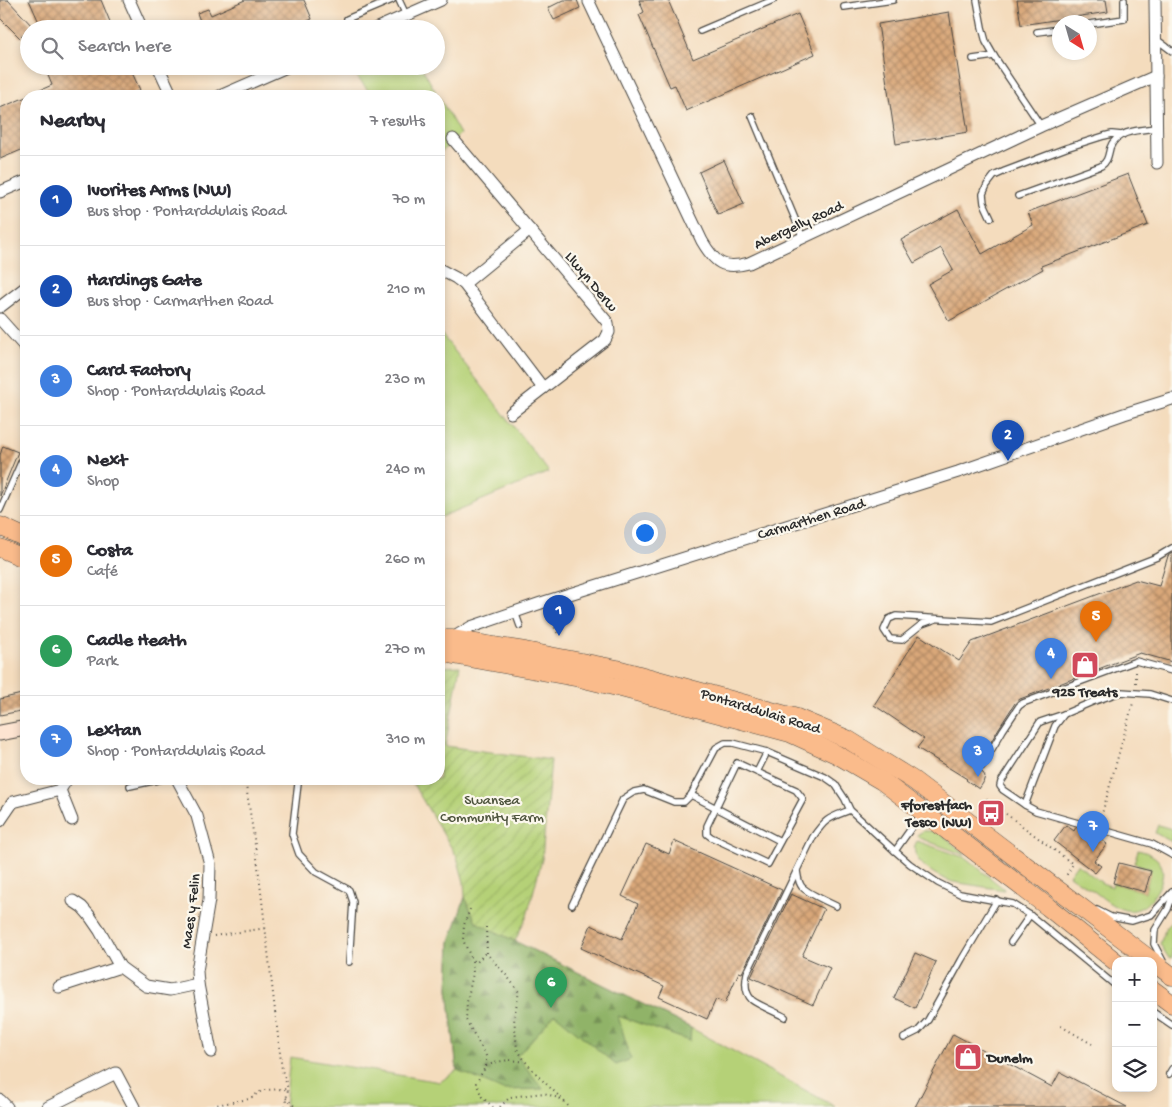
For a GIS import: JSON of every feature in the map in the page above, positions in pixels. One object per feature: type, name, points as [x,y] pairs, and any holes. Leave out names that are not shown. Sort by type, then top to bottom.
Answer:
[{"type":"main road","points":[[0,526],[20,535]]},
{"type":"main road","points":[[0,548],[20,556]]},
{"type":"main road","name":"Pontarddulais Road","points":[[445,646],[580,678],[790,733],[836,754],[882,781],[924,812],[1112,959]]},
{"type":"main road","name":"Pontarddulais Road","points":[[445,646],[525,651],[617,669],[797,718],[847,739],[913,780],[1062,883],[1148,957]]},
{"type":"main road","name":"Pontarddulais Road","points":[[1157,964],[1171,975]]},
{"type":"main road","points":[[1157,993],[1172,1004]]},
{"type":"street","points":[[129,0],[138,20]]},
{"type":"street","points":[[395,20],[441,0]]},
{"type":"street","name":"Abergelly Road","points":[[589,0],[702,241],[716,260],[730,266],[750,263],[1041,126],[1156,76]]},
{"type":"street","points":[[1155,0],[1157,163]]},
{"type":"street","points":[[162,75],[169,90]]},
{"type":"street","points":[[234,90],[268,75]]},
{"type":"street","name":"Llwyn Derw","points":[[453,139],[608,323],[609,332],[605,340],[511,413]]},
{"type":"street","points":[[0,192],[20,183]]},
{"type":"street","points":[[464,284],[530,230]]},
{"type":"street","points":[[445,272],[464,284],[543,388]]},
{"type":"street","points":[[0,307],[20,292]]},
{"type":"street","points":[[0,319],[20,341]]},
{"type":"street","name":"Carmarthen Road","points":[[445,645],[471,627],[540,603],[958,472],[1124,414],[1172,400]]},
{"type":"street","points":[[0,733],[20,729]]},
{"type":"street","points":[[0,821],[12,802],[60,790],[63,785]]},
{"type":"street","name":"Maes y Felin","points":[[180,785],[197,816],[210,864],[208,900],[197,971],[211,1052]]},
{"type":"street","points":[[60,790],[72,820]]},
{"type":"street","points":[[72,901],[82,907],[100,930],[120,968],[146,986],[170,990],[198,984]]},
{"type":"street","points":[[59,987],[120,968]]},
{"type":"street","points":[[48,1107],[116,1073],[134,1107]]},
{"type":"street","points":[[0,1100],[7,1107]]},
{"type":"lane","points":[[347,19],[392,0]]},
{"type":"lane","points":[[399,0],[406,15]]},
{"type":"lane","points":[[700,31],[773,0]]},
{"type":"lane","points":[[844,7],[893,0]]},
{"type":"lane","points":[[978,0],[986,42],[1041,126]]},
{"type":"lane","points":[[1097,23],[1124,20],[1124,0]]},
{"type":"lane","points":[[1037,32],[1052,29]]},
{"type":"lane","points":[[1156,39],[1172,51]]},
{"type":"lane","points":[[972,59],[994,56]]},
{"type":"lane","points":[[752,116],[803,238]]},
{"type":"lane","points":[[1018,196],[1102,166],[1108,157],[1113,142],[1122,135],[1156,128]]},
{"type":"lane","points":[[991,218],[984,203],[983,194],[994,176],[1066,148],[1112,134],[1122,135]]},
{"type":"lane","points":[[0,510],[20,465]]},
{"type":"lane","points":[[936,619],[922,624],[902,640],[890,639],[884,630],[889,619],[896,616],[990,622],[1157,557],[1172,548]]},
{"type":"lane","points":[[515,612],[520,626]]},
{"type":"lane","points":[[982,766],[1003,730],[1023,703],[1136,660],[1172,671]]},
{"type":"lane","points":[[1172,701],[1150,694],[1121,692],[1040,722],[1000,786],[1025,805],[1036,810],[1152,844],[1172,855]]},
{"type":"lane","points":[[1025,805],[1055,726],[1064,714]]},
{"type":"lane","points":[[572,905],[623,799],[634,792],[644,790],[674,802],[684,802],[691,795],[716,748],[725,743],[733,743],[767,752],[835,784],[850,810],[910,864],[938,883],[960,894],[1013,904],[1030,915],[1112,983]]},
{"type":"lane","points":[[757,772],[767,752]]},
{"type":"lane","points":[[738,763],[796,790],[802,799],[768,864],[707,834],[707,826],[716,808],[738,763]]},
{"type":"lane","points":[[130,786],[135,785]]},
{"type":"lane","points":[[298,785],[292,834],[299,854],[316,872],[349,890],[353,902],[349,962]]},
{"type":"lane","points":[[691,795],[780,841]]},
{"type":"lane","points":[[786,1018],[752,1000],[747,992],[745,982],[747,973],[813,837],[829,818],[850,810]]},
{"type":"lane","points":[[895,851],[924,812]]},
{"type":"lane","points":[[796,871],[802,886],[836,906]]},
{"type":"lane","points":[[1062,883],[1111,917],[1132,920],[1150,915],[1172,892]]},
{"type":"lane","points":[[1171,975],[1154,944],[1155,930],[1168,909],[1172,897]]},
{"type":"lane","points":[[904,1038],[918,1031],[928,1020],[997,900]]},
{"type":"lane","points":[[1011,942],[1030,915]]},
{"type":"lane","points":[[1157,1015],[1172,1025]]},
{"type":"path","points":[[548,614],[559,636]]},
{"type":"path","points":[[1098,828],[1136,693],[1136,660]]},
{"type":"path","points":[[246,785],[258,858],[282,1070],[288,1089],[285,1107]]},
{"type":"path","points":[[986,799],[1073,864],[1062,883]]},
{"type":"path","points":[[470,909],[464,925],[463,940],[472,960],[473,973],[466,1002],[466,1020],[486,1056],[486,1066],[476,1083],[482,1097],[493,1107]]},
{"type":"path","points":[[486,927],[487,954],[519,992],[514,1018],[517,1049],[539,1077],[568,1107]]},
{"type":"path","points":[[202,938],[266,928]]},
{"type":"path","points":[[472,960],[478,962],[486,951]]},
{"type":"path","points":[[1061,1026],[1092,1044]]},
{"type":"path","points":[[486,1066],[511,1060],[526,1062]]},
{"type":"path","points":[[213,1107],[249,1099],[263,1090],[288,1089]]},
{"type":"path","points":[[500,1107],[510,1097],[544,1093],[563,1100]]},
{"type":"path","points":[[286,1098],[295,1107]]},
{"type":"green space","points":[[356,75],[426,75],[435,90],[368,90]]},
{"type":"green space","points":[[445,108],[460,134],[445,148]]},
{"type":"green space","points":[[445,339],[549,472],[445,515]]},
{"type":"green space","name":"Swansea Community Farm","points":[[460,666],[445,746],[445,667]]},
{"type":"green space","name":"Swansea Community Farm","points":[[445,746],[551,760],[542,859],[527,916],[515,941],[476,922],[465,897],[464,882],[457,857],[414,785],[445,785]]},
{"type":"green space","points":[[1158,825],[1172,829],[1172,842],[1155,833]]},
{"type":"green space","points":[[923,831],[940,833],[965,855],[919,838],[917,835]]},
{"type":"green space","points":[[917,841],[966,858],[1004,890],[953,882],[940,877],[919,861],[915,848]]},
{"type":"green space","points":[[1138,850],[1146,852],[1157,859],[1163,875],[1158,889],[1152,898],[1144,906],[1136,910],[1125,910],[1109,903],[1069,875],[1077,864],[1102,883],[1112,887],[1113,883],[1145,892],[1151,869],[1134,863]]},
{"type":"green space","points":[[465,897],[476,922],[691,1028],[836,1107],[285,1107],[290,1057],[440,1082],[457,1070],[448,989],[450,942]]},
{"type":"green space","points":[[465,897],[476,922],[691,1028],[690,1041],[618,1016],[631,1059],[616,1065],[555,1014],[517,1056],[543,1089],[503,1090],[457,1070],[448,989],[450,942]]},
{"type":"green space","points":[[1172,921],[1172,958],[1168,957],[1160,944],[1166,927]]},
{"type":"building","points":[[0,0],[8,0],[26,20],[20,20],[20,38],[0,18]]},
{"type":"building","points":[[29,0],[101,0],[109,20],[38,20]]},
{"type":"building","points":[[245,0],[304,0],[312,19],[200,20],[197,13],[208,9],[211,15]]},
{"type":"building","points":[[564,0],[577,0],[580,8],[554,20],[548,8]]},
{"type":"building","points":[[639,0],[668,0],[693,59],[798,14],[815,54],[686,111],[675,85],[670,87],[639,15],[644,12]]},
{"type":"building","points":[[1017,0],[1106,0],[1108,12],[1088,15],[1052,15],[1052,20],[1021,25]]},
{"type":"building","points":[[949,12],[968,132],[896,144],[878,24]]},
{"type":"building","points":[[48,75],[133,75],[140,90],[41,90],[52,85]]},
{"type":"building","points":[[20,100],[20,151],[0,159],[0,108]]},
{"type":"building","points":[[724,160],[744,204],[718,215],[699,172]]},
{"type":"building","points":[[1128,174],[1148,225],[1041,266],[1043,269],[949,321],[928,284],[953,270],[941,248],[914,263],[901,240],[958,209],[982,254],[1033,225],[1028,212]]},
{"type":"building","points":[[3,446],[18,452],[0,496],[0,455]]},
{"type":"building","points":[[1172,553],[1172,662],[1140,653],[1020,699],[1015,703],[975,769],[985,776],[979,789],[967,779],[917,748],[924,739],[874,705],[919,635],[959,661],[972,642],[1136,580],[1159,586],[1168,556]]},
{"type":"building","points":[[20,694],[20,711],[0,715],[0,699]]},
{"type":"building","points":[[1066,825],[1074,831],[1076,827],[1084,833],[1087,830],[1107,844],[1094,861],[1101,866],[1095,873],[1054,841]]},
{"type":"building","points":[[674,841],[782,890],[742,973],[739,972],[725,1003],[716,999],[707,1019],[659,997],[664,986],[581,948],[591,925],[622,939],[638,904],[622,896],[646,844],[669,854]]},
{"type":"building","points":[[1119,863],[1151,871],[1145,892],[1113,883]]},
{"type":"building","points":[[791,894],[824,909],[802,956],[830,968],[813,1005],[751,977]]},
{"type":"building","points":[[915,953],[936,962],[915,1008],[894,998]]},
{"type":"building","name":"Dunelm","points":[[953,1034],[1052,1087],[1060,1072],[1127,1107],[915,1107]]},
{"type":"place","name":"Hardings Gate","points":[[1008,461]]},
{"type":"place","name":"Ivorites Arms (NW)","points":[[559,636]]},
{"type":"place","name":"Costa","points":[[1096,642]]},
{"type":"place","name":"925 Treats","points":[[1085,665]]},
{"type":"place","name":"Next","points":[[1051,679]]},
{"type":"place","name":"Card Factory","points":[[978,777]]},
{"type":"place","name":"Fforestfach Tesco (NW)","points":[[991,813]]},
{"type":"place","name":"Lextan","points":[[1093,852]]},
{"type":"place","name":"Cadle Heath","points":[[551,1008]]},
{"type":"place","name":"Dunelm","points":[[968,1057]]}]
